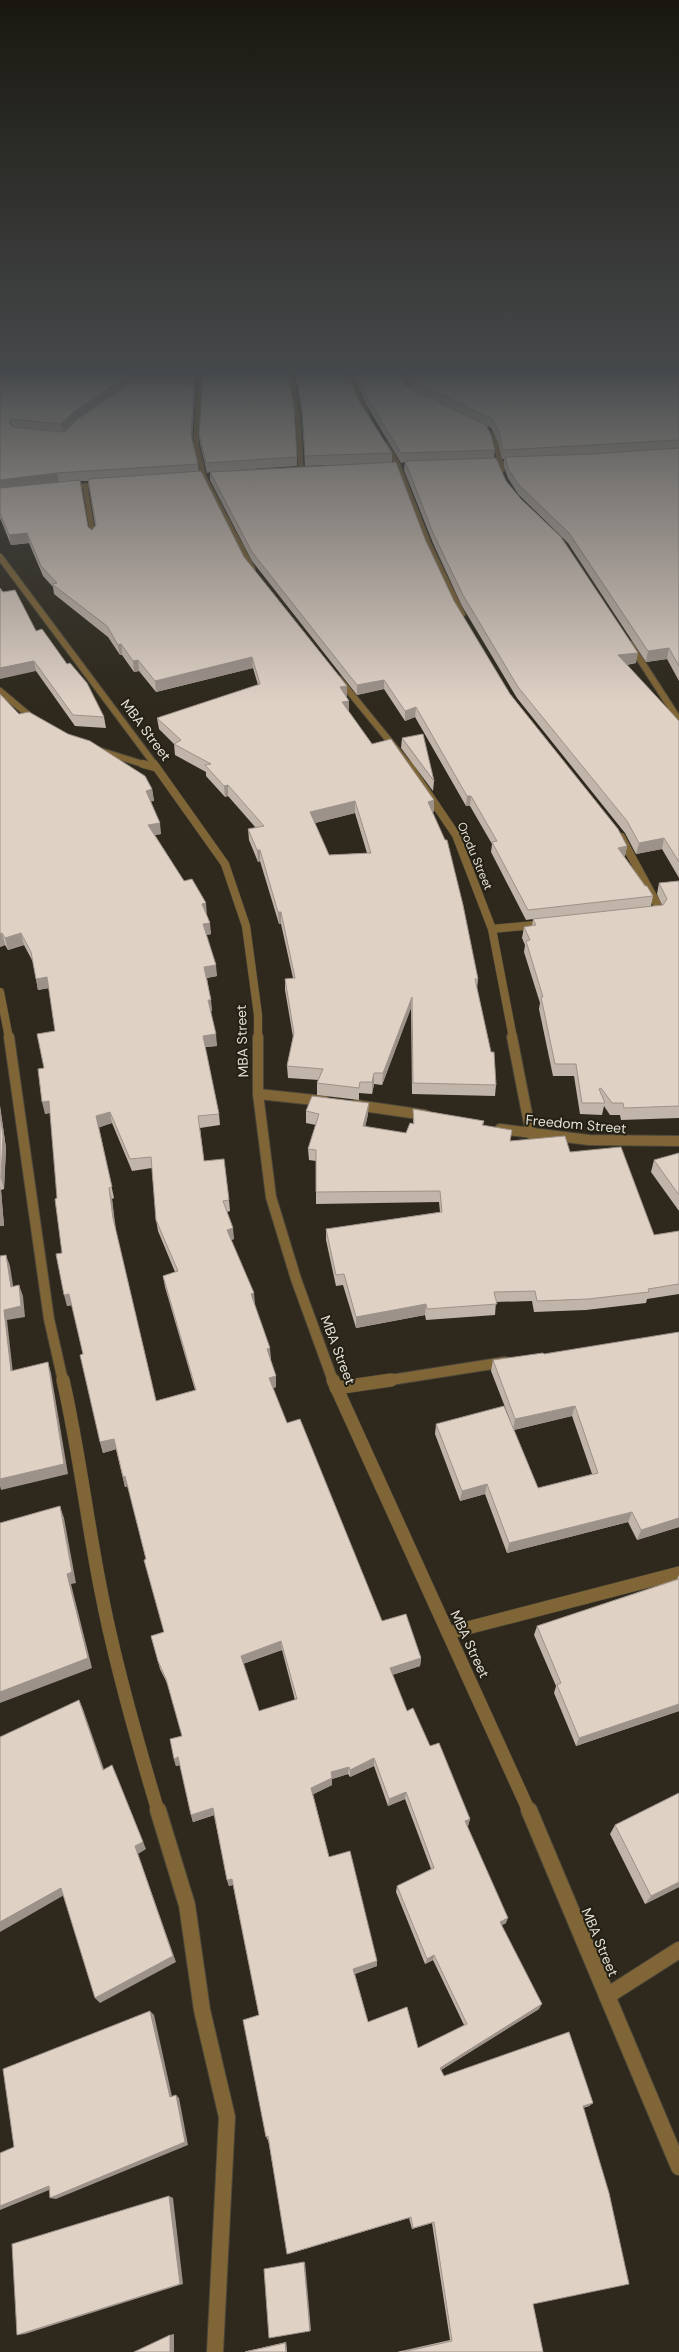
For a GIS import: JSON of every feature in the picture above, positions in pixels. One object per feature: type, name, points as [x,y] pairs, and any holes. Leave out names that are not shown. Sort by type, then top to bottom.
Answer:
[{"type":"street","points":[[59,487],[109,484]]},
{"type":"street","points":[[207,484],[248,564],[258,576]]},
{"type":"street","points":[[402,484],[424,535],[466,621]]},
{"type":"street","points":[[85,486],[93,536]]},
{"type":"street","name":"MBA Street","points":[[0,556],[154,767],[181,800],[225,864],[246,926],[258,1015],[258,1094],[271,1197],[296,1279],[336,1388],[515,1778],[679,2167]]},
{"type":"street","points":[[626,638],[679,720]]},
{"type":"street","name":"Orodu Street","points":[[333,672],[412,768],[456,835],[492,929],[531,1134]]},
{"type":"street","points":[[0,691],[44,726]]},
{"type":"street","points":[[92,748],[154,767]]},
{"type":"street","points":[[616,830],[657,904],[659,911],[644,914]]},
{"type":"street","points":[[492,929],[553,923]]},
{"type":"street","points":[[0,992],[8,1028],[49,1320],[76,1436],[101,1592],[141,1755],[187,1905],[202,2010],[227,2117],[215,2352]]},
{"type":"street","points":[[258,1094],[333,1102]]},
{"type":"street","points":[[348,1103],[436,1117]]},
{"type":"street","name":"Freedom Street","points":[[488,1127],[584,1140],[634,1143],[679,1142]]},
{"type":"street","points":[[336,1388],[516,1361]]},
{"type":"street","points":[[448,1633],[679,1573]]},
{"type":"street","points":[[607,1996],[679,1950]]},
{"type":"building","points":[[42,484],[81,484],[88,527],[92,530],[96,525],[89,484],[207,484],[244,557],[347,686],[340,687],[349,701],[342,702],[372,744],[391,739],[434,800],[428,802],[445,840],[447,840],[463,905],[478,979],[475,979],[491,1052],[494,1052],[496,1085],[413,1083],[412,997],[383,1073],[374,1073],[372,1082],[360,1082],[359,1088],[317,1083],[323,1069],[287,1066],[294,1033],[285,979],[295,978],[281,912],[278,912],[260,850],[257,850],[248,829],[264,826],[228,785],[224,786],[205,765],[211,764],[174,744],[181,740],[157,718],[260,684],[252,657],[155,681],[138,660],[133,661],[121,644],[118,645],[107,626],[52,584],[57,583],[41,566],[27,533],[9,535],[0,513],[0,488]],"holes":[[[355,801],[371,853],[329,855],[310,812]]]},
{"type":"building","points":[[216,484],[404,484],[425,539],[454,601],[510,694],[618,829],[627,846],[618,848],[653,896],[528,910],[492,842],[497,841],[471,796],[467,796],[416,707],[405,711],[384,680],[357,685],[252,552]]},
{"type":"building","points":[[414,484],[508,484],[521,499],[561,537],[638,653],[618,655],[679,721],[679,862],[664,838],[639,843],[627,821],[518,687],[463,595],[433,533]]},
{"type":"building","points":[[518,484],[679,484],[679,666],[669,648],[648,651],[569,533]]},
{"type":"building","points":[[0,588],[3,592],[15,590],[36,631],[42,629],[67,664],[70,663],[87,683],[104,717],[73,715],[34,661],[0,668]]},
{"type":"building","points":[[0,694],[19,714],[29,712],[68,734],[90,741],[145,776],[152,789],[146,791],[160,823],[148,825],[184,881],[192,879],[206,903],[202,904],[210,923],[203,924],[216,965],[204,967],[211,1000],[208,1000],[216,1034],[203,1036],[219,1114],[198,1116],[204,1161],[224,1159],[229,1200],[223,1201],[233,1228],[227,1230],[254,1293],[251,1294],[270,1348],[267,1349],[276,1376],[269,1378],[287,1423],[300,1419],[382,1621],[406,1614],[421,1658],[390,1668],[407,1711],[413,1708],[430,1746],[439,1743],[470,1819],[465,1821],[508,1918],[500,1922],[542,2004],[440,2068],[444,2076],[569,2032],[593,2103],[583,2106],[609,2193],[629,2284],[533,2304],[543,2352],[403,2352],[452,2341],[434,2222],[413,2228],[411,2217],[287,2254],[268,2136],[266,2137],[243,2020],[259,2015],[232,1879],[227,1880],[213,1808],[191,1815],[178,1757],[174,1759],[170,1739],[182,1736],[166,1679],[158,1661],[151,1636],[164,1632],[144,1560],[146,1559],[125,1476],[123,1477],[114,1439],[100,1442],[80,1355],[83,1354],[69,1294],[64,1295],[56,1254],[62,1253],[55,1199],[57,1198],[49,1101],[42,1102],[38,1069],[44,1068],[37,1034],[55,1031],[47,977],[36,979],[31,952],[21,933],[5,938],[2,933],[0,934]],"holes":[[[110,1112],[130,1159],[151,1157],[156,1220],[178,1271],[163,1276],[196,1390],[156,1401],[113,1218],[109,1188],[112,1187],[96,1116]],[[281,1641],[297,1699],[259,1711],[241,1656]],[[374,1758],[389,1799],[406,1792],[434,1868],[397,1886],[427,1959],[434,1955],[467,2024],[418,2048],[407,2007],[368,2022],[353,1969],[377,1961],[350,1851],[329,1857],[311,1788],[332,1778],[331,1772],[349,1767],[350,1770]]]},
{"type":"building","points":[[423,734],[434,781],[402,738]]},
{"type":"building","points":[[679,881],[679,1106],[624,1108],[623,1103],[612,1103],[601,1088],[599,1089],[605,1103],[582,1103],[576,1064],[555,1064],[541,997],[543,997],[526,941],[530,940],[524,927],[536,925],[533,919],[663,905],[667,899],[659,883]]},
{"type":"building","points":[[312,1096],[369,1103],[363,1126],[406,1133],[410,1123],[414,1124],[413,1109],[484,1121],[482,1125],[512,1130],[510,1141],[565,1136],[570,1152],[621,1147],[654,1235],[679,1231],[679,1284],[648,1289],[649,1292],[588,1299],[537,1301],[535,1291],[494,1292],[497,1304],[427,1309],[426,1304],[356,1317],[344,1274],[336,1275],[326,1229],[442,1212],[440,1191],[316,1192],[316,1150],[308,1149],[319,1114],[306,1111]]},
{"type":"building","points":[[0,1114],[3,1136],[1,1178],[0,1178]]},
{"type":"building","points":[[679,1153],[679,1195],[654,1160]]},
{"type":"building","points":[[6,1255],[11,1287],[19,1285],[21,1306],[4,1310],[11,1371],[48,1362],[64,1464],[0,1479],[0,1256]]},
{"type":"building","points":[[679,1332],[679,1518],[641,1530],[632,1512],[509,1543],[487,1484],[462,1491],[436,1424],[504,1406],[538,1488],[598,1473],[575,1406],[515,1419],[493,1360],[544,1354]]},
{"type":"building","points":[[60,1506],[72,1572],[67,1574],[88,1658],[0,1692],[0,1523]]},
{"type":"building","points":[[679,1579],[679,1704],[579,1738],[557,1685],[561,1683],[537,1626]]},
{"type":"building","points":[[79,1700],[103,1770],[112,1765],[143,1842],[135,1846],[173,1956],[95,1998],[61,1888],[0,1922],[0,1737]]},
{"type":"building","points":[[679,1793],[679,1882],[651,1896],[615,1825]]},
{"type":"building","points":[[150,2011],[170,2097],[176,2095],[185,2142],[50,2198],[49,2186],[0,2206],[0,2153],[14,2147],[3,2069]]},
{"type":"building","points":[[169,2196],[180,2284],[17,2335],[12,2244]]},
{"type":"building","points":[[304,2262],[310,2331],[269,2338],[264,2269]]},
{"type":"building","points":[[170,2335],[170,2352],[134,2352]]},
{"type":"building","points":[[285,2343],[286,2352],[245,2352]]}]
